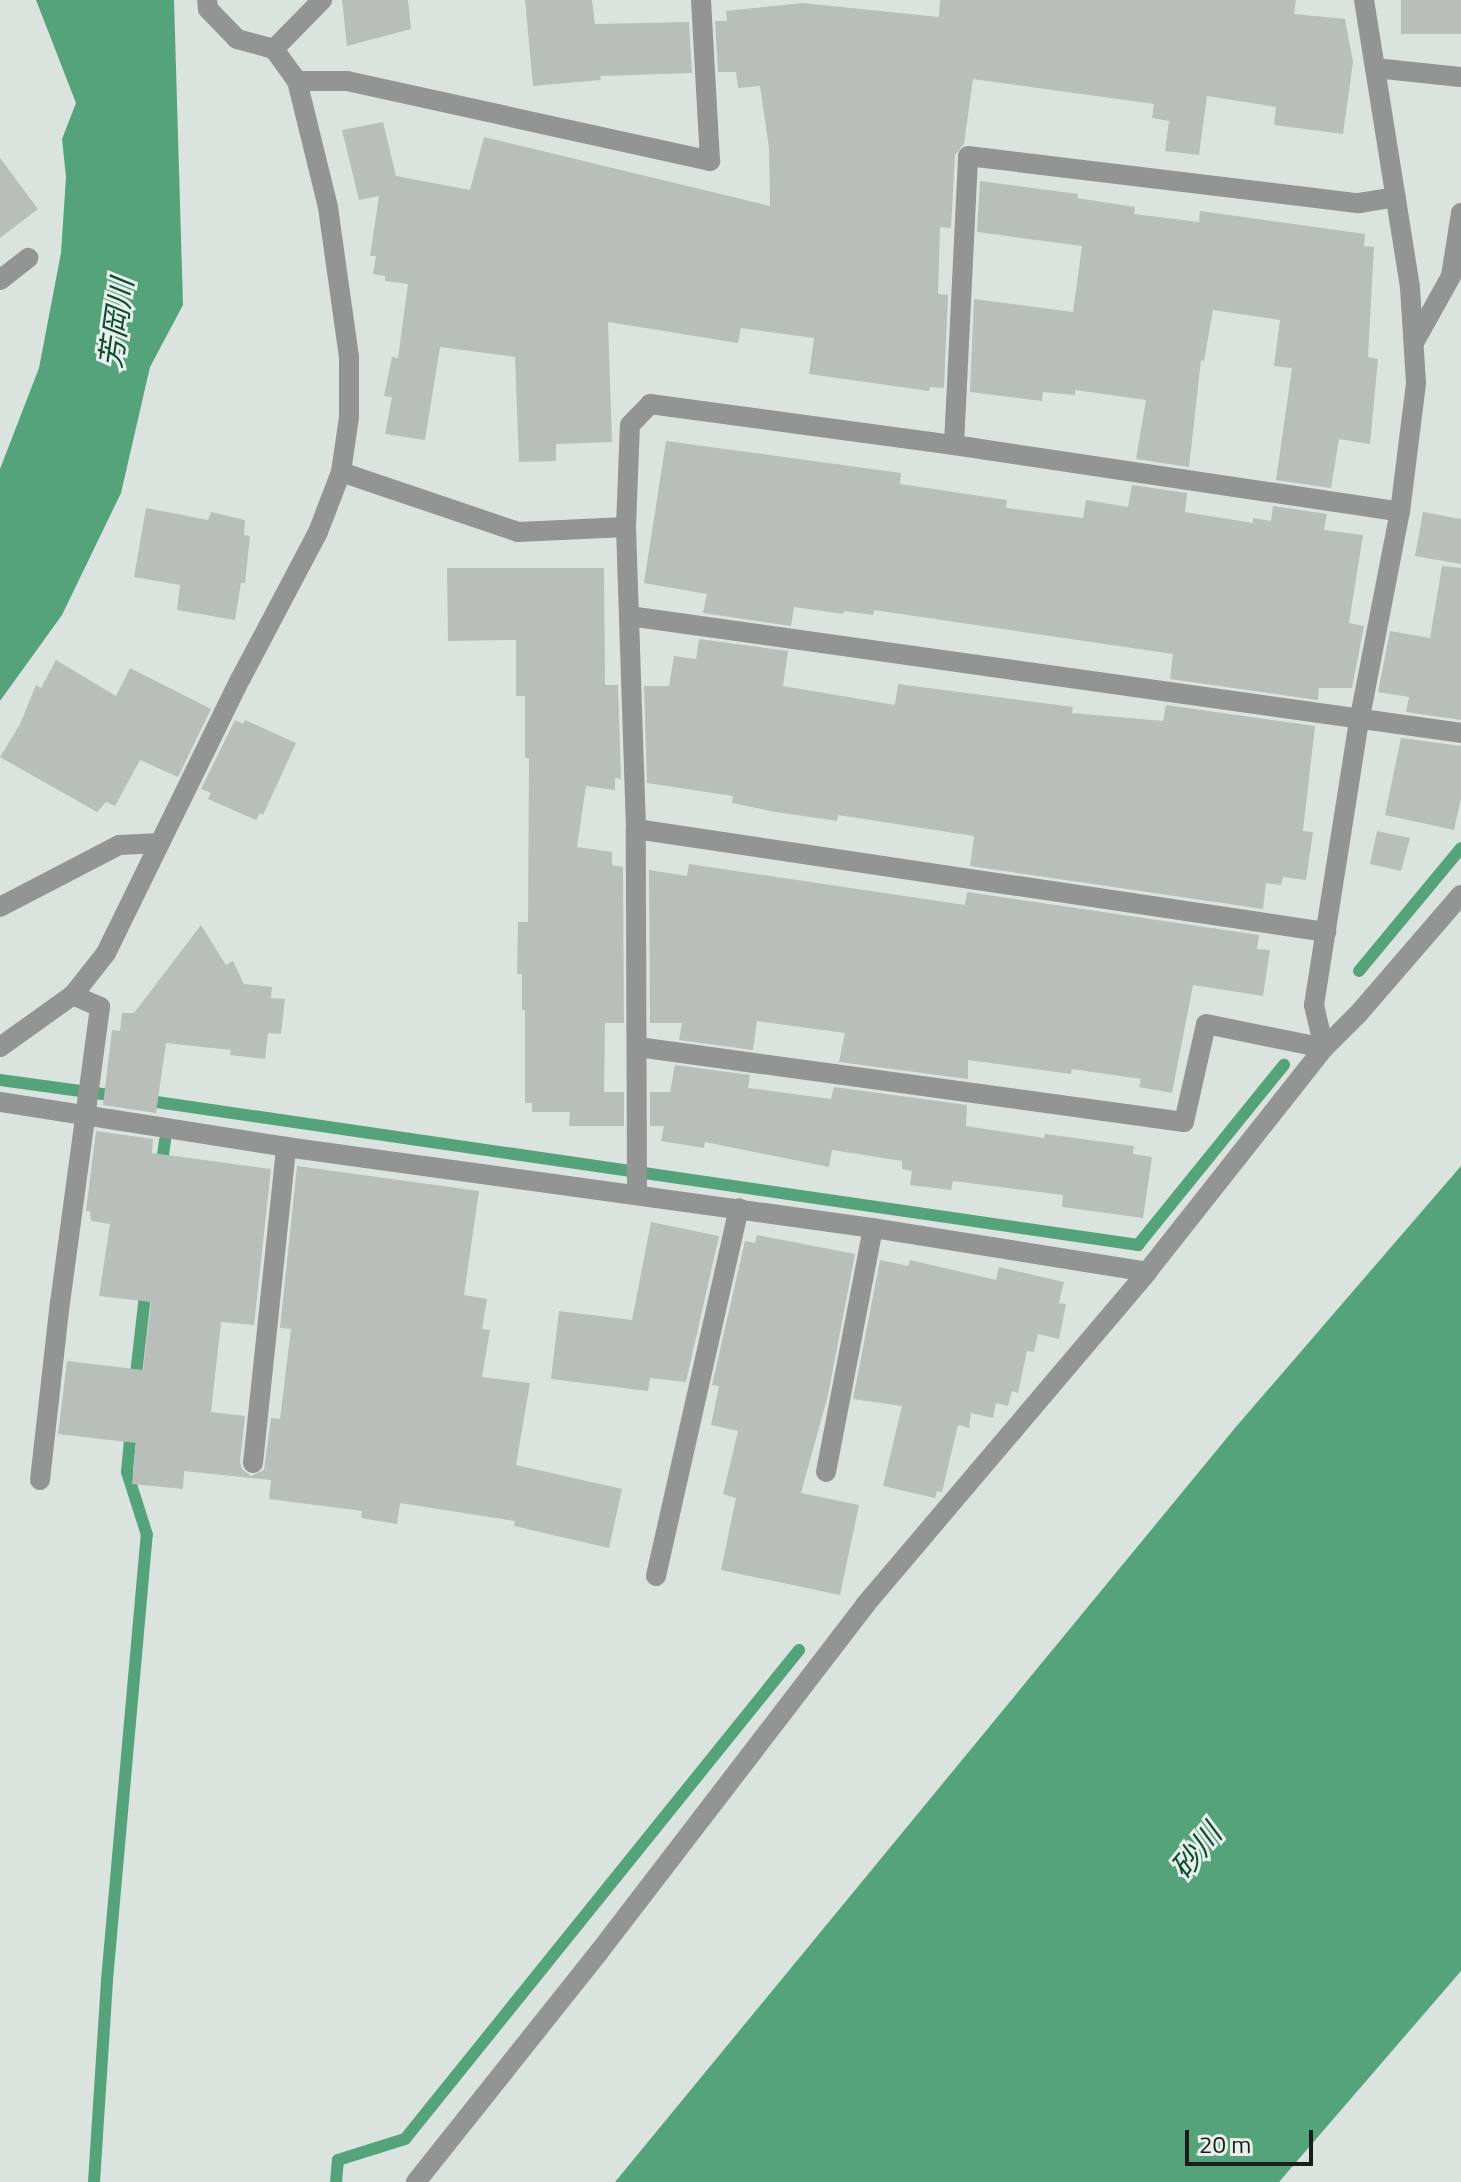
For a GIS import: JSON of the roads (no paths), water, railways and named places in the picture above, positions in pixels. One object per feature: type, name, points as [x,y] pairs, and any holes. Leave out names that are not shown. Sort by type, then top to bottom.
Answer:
[{"type":"street","points":[[0,1047],[73,995],[106,953],[241,678],[318,532],[341,472],[349,417],[349,357],[328,207],[297,81],[274,49],[237,39],[208,9],[207,0]]},
{"type":"street","points":[[274,49],[322,0]]},
{"type":"street","points":[[297,81],[347,81],[710,161],[701,0]]},
{"type":"street","points":[[1324,1048],[1314,1005],[1359,722],[1400,512],[1416,383],[1415,341],[1396,197],[1364,0]]},
{"type":"street","points":[[1375,68],[1461,77]]},
{"type":"street","points":[[954,445],[968,156],[1359,203],[1396,197]]},
{"type":"street","points":[[1415,341],[1451,276],[1461,213]]},
{"type":"street","points":[[0,280],[28,258]]},
{"type":"street","points":[[637,1188],[636,829],[626,527],[630,425],[650,404],[954,445],[1400,512]]},
{"type":"street","points":[[341,472],[518,532],[626,527]]},
{"type":"street","points":[[629,616],[1359,722],[1461,733]]},
{"type":"street","points":[[636,829],[1326,932]]},
{"type":"street","points":[[0,907],[119,845],[160,843]]},
{"type":"street","points":[[416,2182],[599,1952],[865,1605],[1147,1272],[1324,1048],[1359,1013],[1461,895]]},
{"type":"street","points":[[40,1480],[100,1007],[73,995]]},
{"type":"street","points":[[638,1047],[1184,1122],[1206,1024],[1324,1048]]},
{"type":"street","points":[[0,1102],[87,1098],[286,1147],[637,1188],[739,1208],[1147,1272]]},
{"type":"street","points":[[253,1463],[286,1147]]},
{"type":"street","points":[[656,1576],[739,1208]]},
{"type":"street","points":[[826,1472],[873,1228]]},
{"type":"water","name":"芳岡川","points":[[36,0],[174,0],[183,305],[150,367],[121,493],[62,615],[0,701],[0,469],[39,368],[61,253],[66,177],[62,139],[76,103]]},
{"type":"water","name":"砂川","points":[[1461,1166],[1461,1971],[1279,2182],[615,2182],[1235,1428]]},
{"type":"waterway","points":[[1359,971],[1461,848]]},
{"type":"waterway","points":[[143,1100],[1138,1245],[1284,1065]]},
{"type":"waterway","points":[[0,1080],[117,1096]]},
{"type":"waterway","points":[[161,1169],[165,1140]]},
{"type":"waterway","points":[[135,1383],[146,1286]]},
{"type":"waterway","points":[[94,2182],[107,1980],[147,1535],[127,1472],[131,1429]]},
{"type":"waterway","points":[[336,2182],[338,2160],[405,2139],[799,1650]]}]
